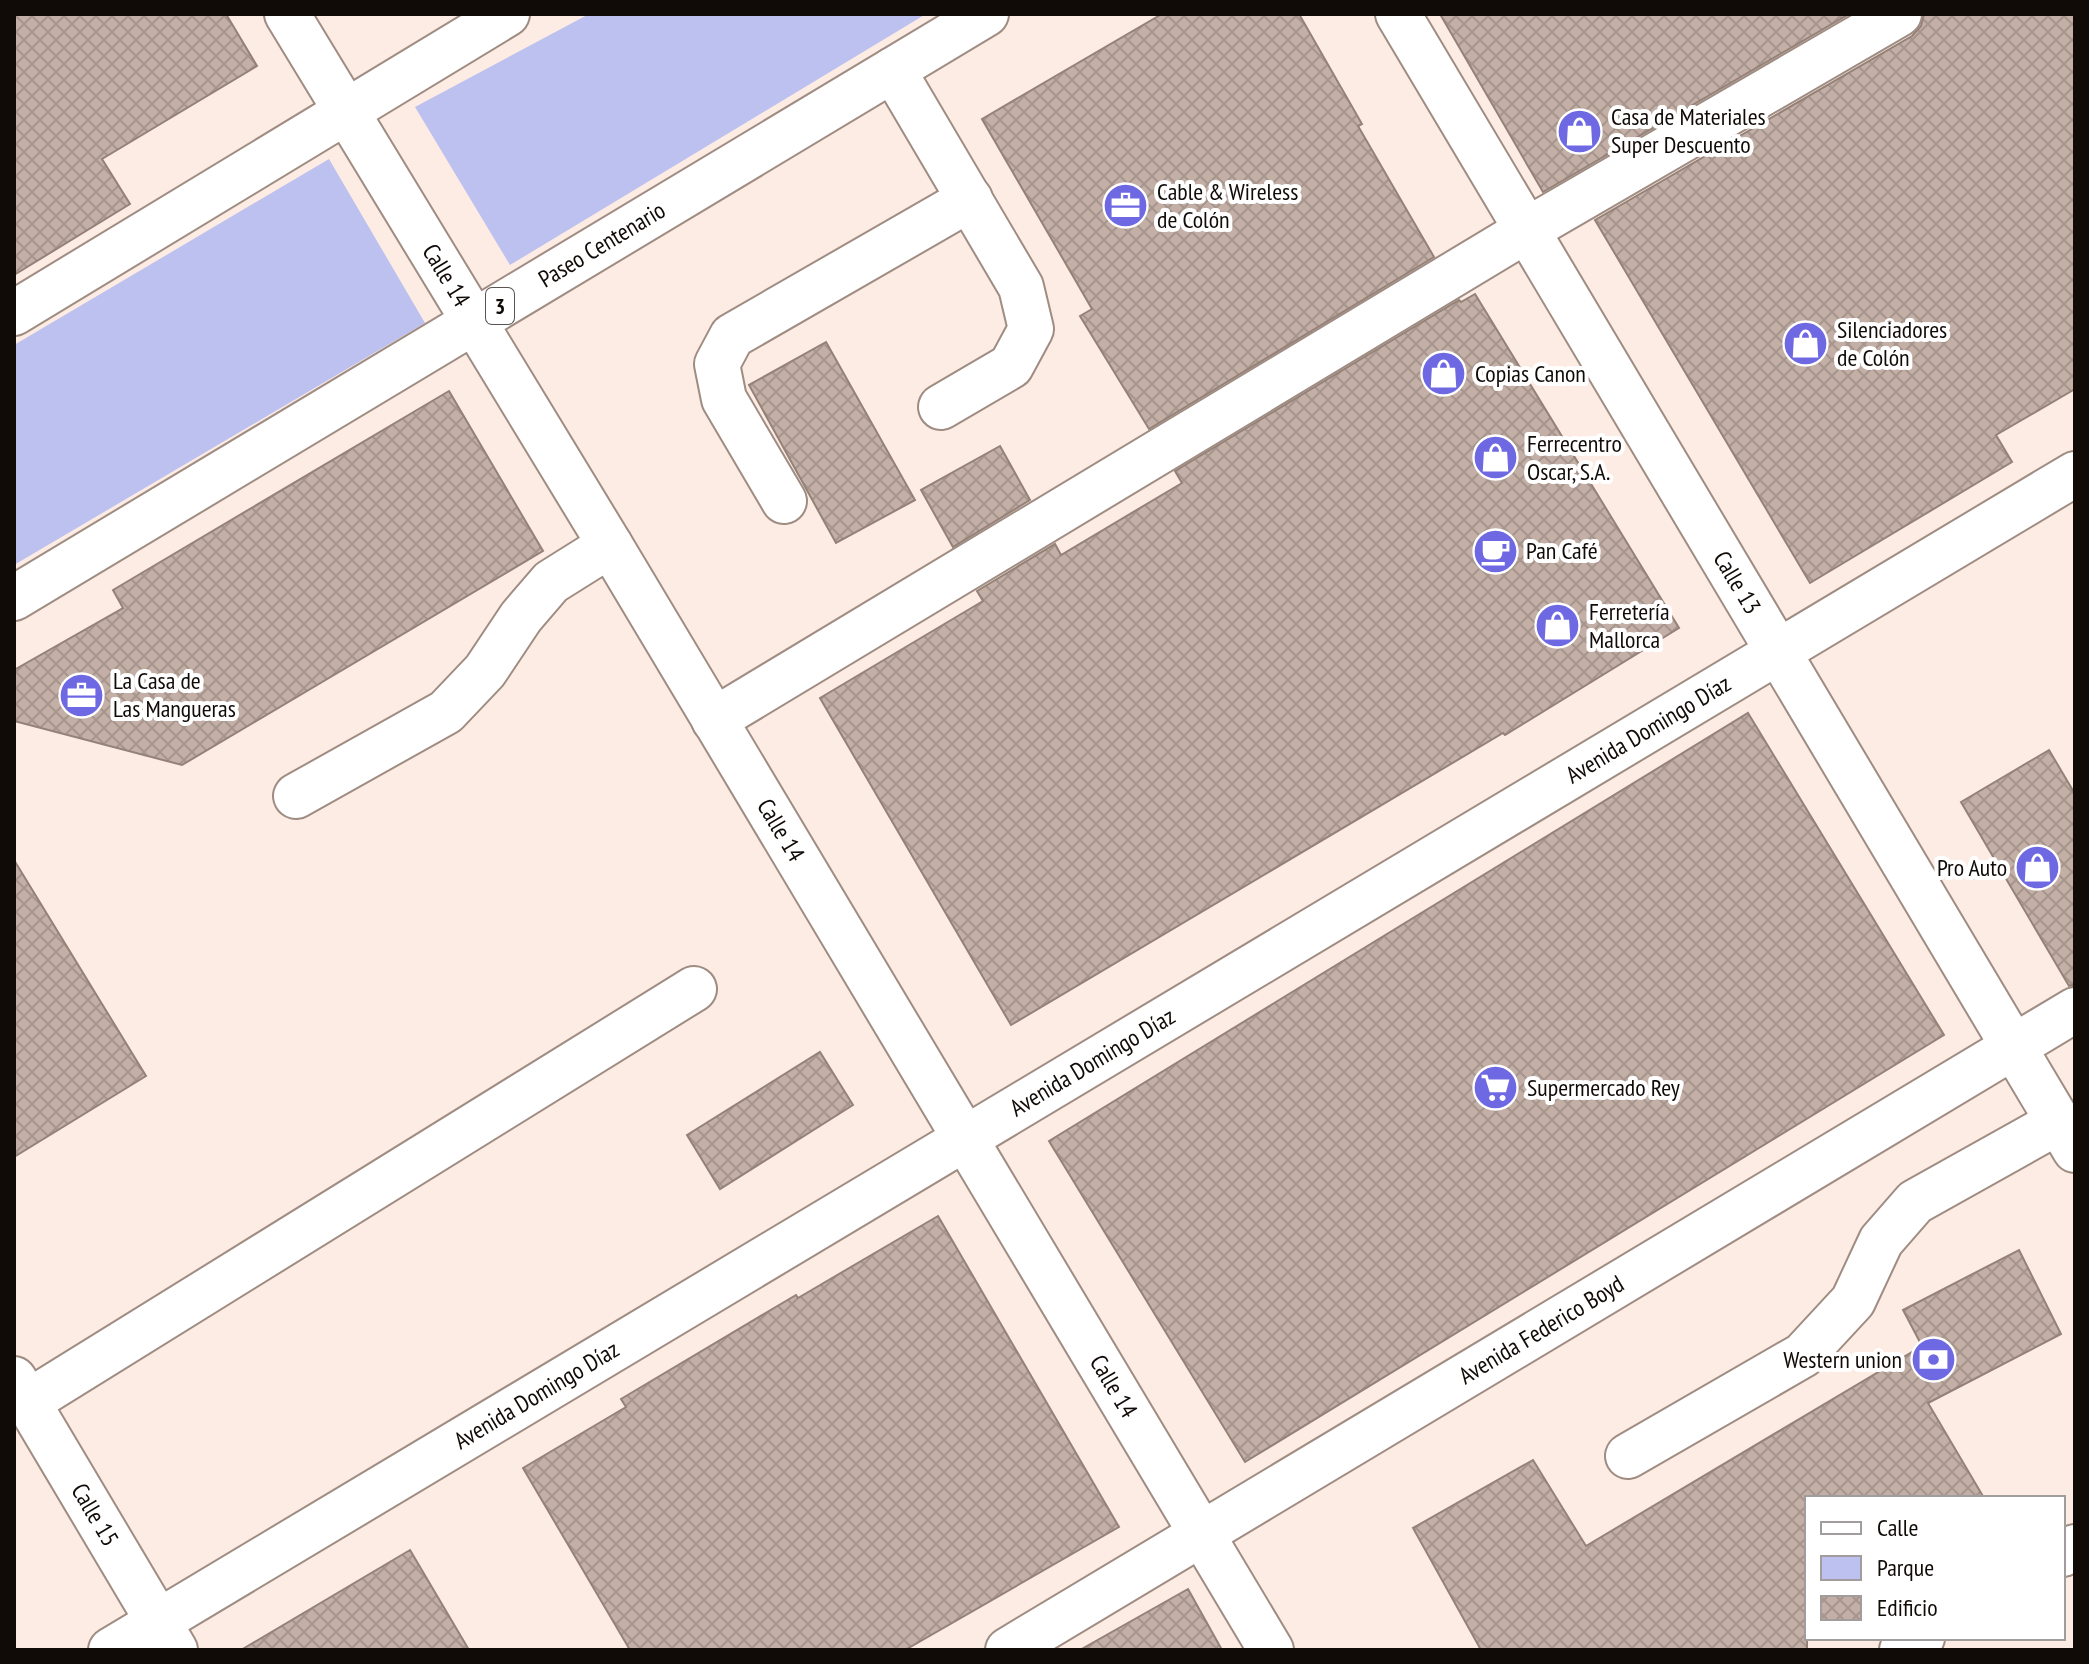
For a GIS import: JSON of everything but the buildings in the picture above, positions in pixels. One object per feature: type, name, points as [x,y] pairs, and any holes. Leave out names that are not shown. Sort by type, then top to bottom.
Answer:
[{"type":"street","name":"Calle 14","points":[[287,14],[610,545],[1271,1650]]},
{"type":"street","points":[[14,313],[507,14]]},
{"type":"street","name":"Paseo Centenario","points":[[14,598],[986,14]]},
{"type":"street","name":"Calle 13","points":[[1398,14],[2066,1136]]},
{"type":"street","points":[[714,720],[1527,230],[1899,14]]},
{"type":"street","points":[[893,70],[1021,287],[1031,329],[1011,366],[941,407]]},
{"type":"street","points":[[784,501],[724,399],[717,364],[732,336],[970,199]]},
{"type":"street","name":"Avenida Domingo Díaz","points":[[111,1650],[167,1636],[966,1140],[2075,474]]},
{"type":"street","points":[[296,796],[446,712],[485,671],[521,617],[551,582],[610,545]]},
{"type":"street","points":[[21,1390],[694,989]]},
{"type":"street","name":"Avenida Federico Boyd","points":[[1008,1650],[2075,1010]]},
{"type":"street","points":[[1628,1456],[1803,1355],[1853,1301],[1881,1241],[1915,1202],[2066,1136]]},
{"type":"street","name":"Calle 15","points":[[21,1390],[167,1636]]},
{"type":"green space","points":[[589,14],[926,14],[510,265],[415,107]]},
{"type":"green space","points":[[329,159],[425,323],[14,565],[14,345]]},
{"type":"place","name":"Casa de Materiales Super Descuento","points":[[1580,131]]},
{"type":"place","name":"Cable & Wireless de Colón","points":[[1126,206]]},
{"type":"place","name":"Silenciadores de Colón","points":[[1806,344]]},
{"type":"place","name":"Copias Canon","points":[[1444,374]]},
{"type":"place","name":"Ferrecentro Oscar, S.A.","points":[[1496,458]]},
{"type":"place","name":"Pan Café","points":[[1495,551]]},
{"type":"place","name":"Ferretería Mallorca","points":[[1558,626]]},
{"type":"place","name":"La Casa de Las Mangueras","points":[[82,695]]},
{"type":"place","name":"Pro Auto","points":[[2038,868]]},
{"type":"place","name":"Supermercado Rey","points":[[1496,1088]]},
{"type":"place","name":"Western union","points":[[1933,1360]]}]
